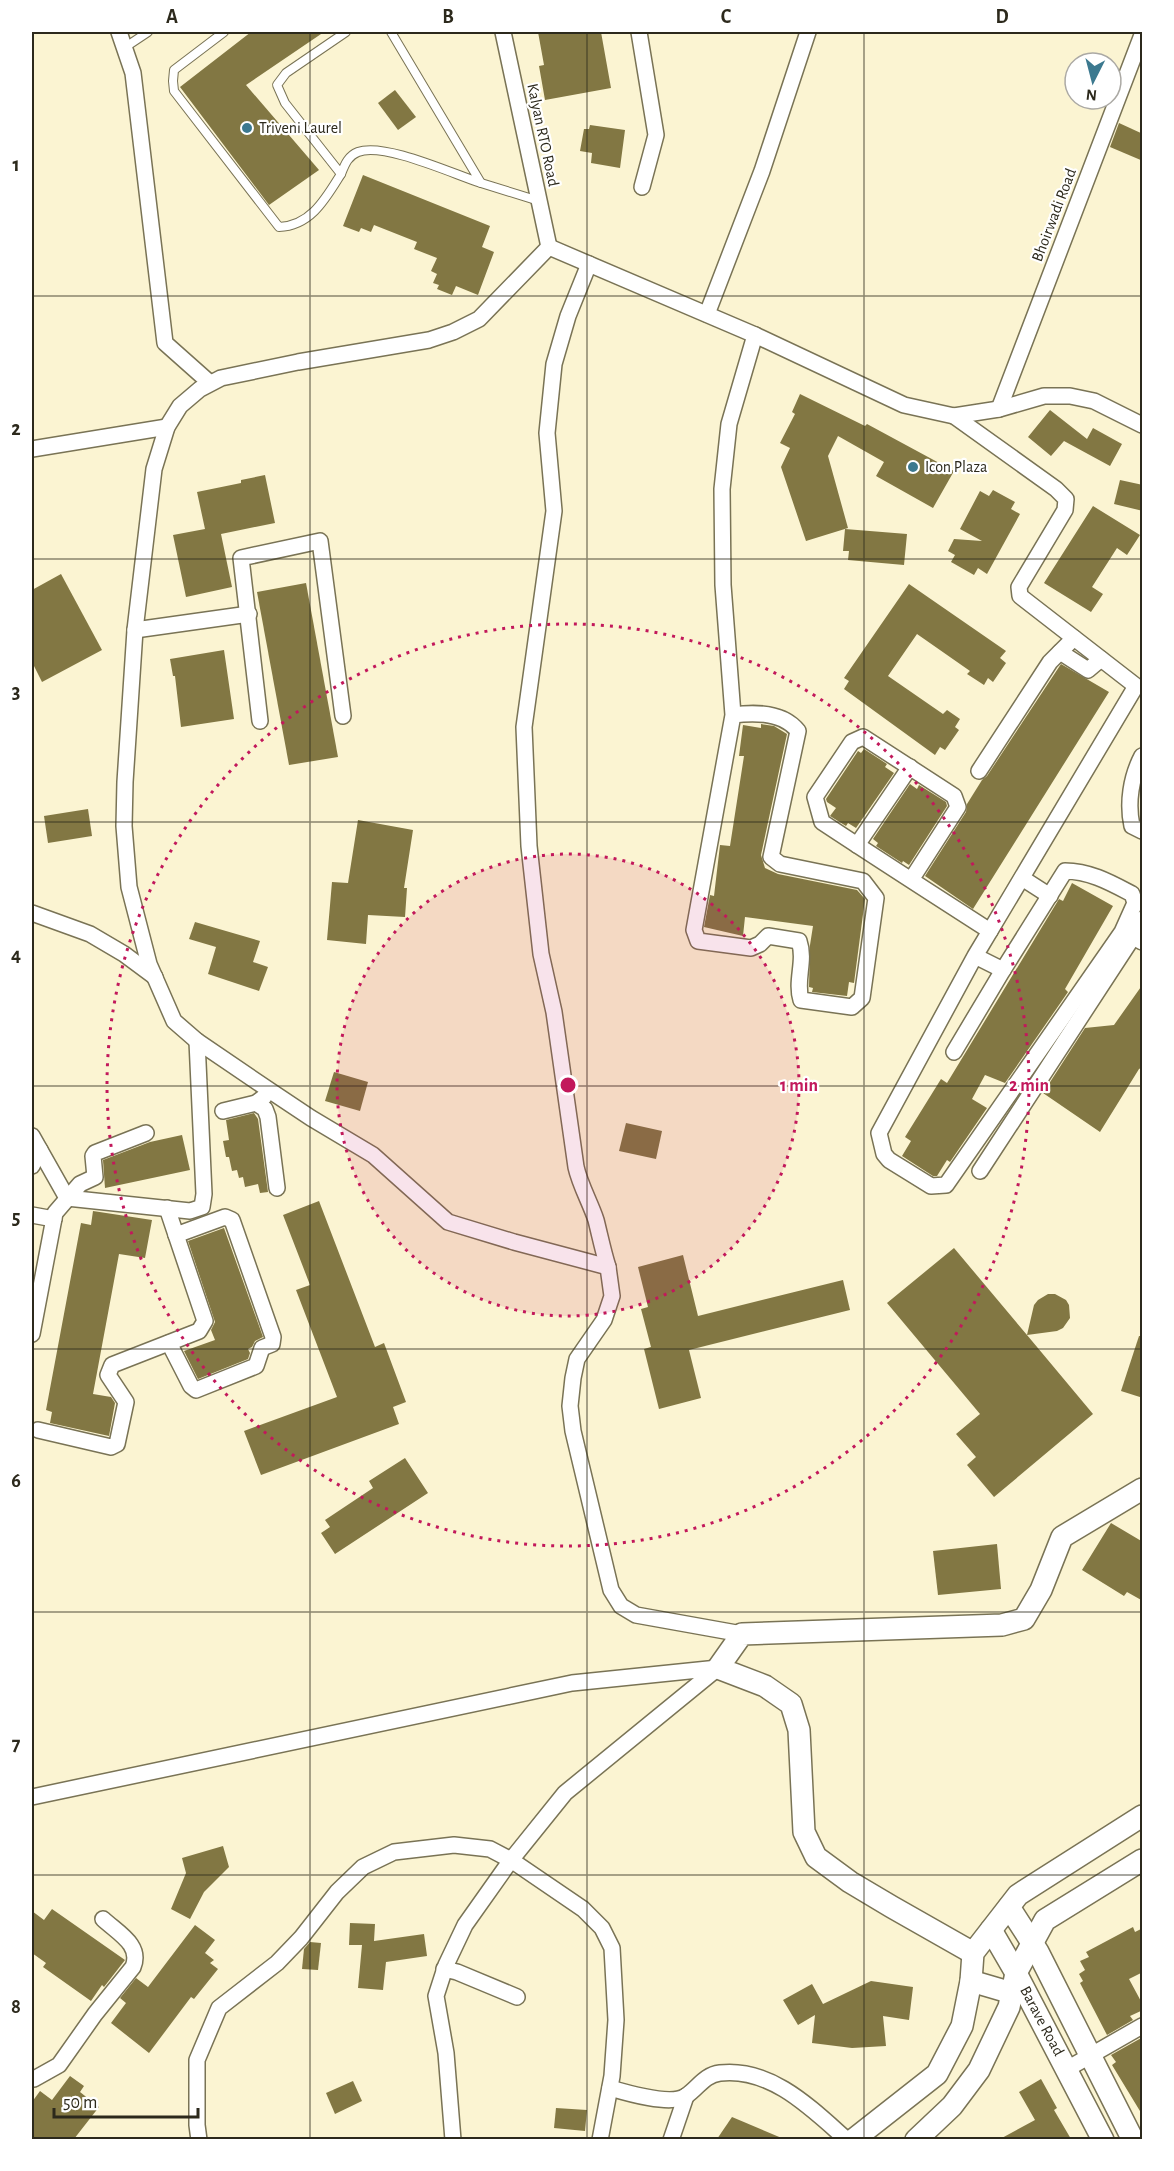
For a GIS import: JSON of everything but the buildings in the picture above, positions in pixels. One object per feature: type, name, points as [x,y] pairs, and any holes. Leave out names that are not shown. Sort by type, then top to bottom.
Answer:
[{"type":"street","points":[[118,32],[133,73],[165,343],[210,383]]},
{"type":"street","name":"Kalyan RTO Road","points":[[503,32],[549,246]]},
{"type":"street","points":[[639,32],[656,135],[642,187]]},
{"type":"street","points":[[707,315],[762,171],[808,32]]},
{"type":"street","name":"Bhoirwadi Road","points":[[999,409],[1143,35]]},
{"type":"street","points":[[608,1267],[491,1236],[448,1222],[373,1155],[272,1092],[197,1041],[174,1021],[149,964],[129,887],[124,826],[124,782],[135,630],[154,469],[167,427],[180,406],[200,388],[221,378],[298,362],[429,340],[453,332],[479,319],[549,246],[755,335],[904,405],[954,416],[999,409],[1044,396],[1070,396],[1094,401],[1143,425]]},
{"type":"street","points":[[589,264],[568,316],[554,364],[547,433],[553,476],[554,511],[524,727],[529,846],[542,954],[554,1012],[576,1167],[596,1222],[608,1267],[612,1296],[604,1320],[577,1359],[570,1406],[573,1431],[611,1590],[621,1606],[636,1615],[742,1634],[1002,1624],[1024,1619],[1041,1590],[1062,1537],[1143,1490]]},
{"type":"street","points":[[733,715],[756,712],[791,722],[798,731],[771,857],[780,864],[863,881],[876,898],[862,998],[852,1007],[801,1000],[798,990],[803,951],[799,941],[768,936],[760,944],[751,948],[699,941],[694,930],[733,715],[723,585],[722,489],[729,424],[755,335]]},
{"type":"street","points":[[954,416],[1056,489],[1066,499],[1065,510],[1019,587],[1020,596],[1101,659],[1140,685],[975,956],[879,1133],[884,1154],[931,1186],[946,1185],[1122,933],[1135,903],[1132,894],[1084,873],[1065,871],[954,1052]]},
{"type":"street","points":[[32,449],[167,427]]},
{"type":"street","points":[[260,721],[241,558],[320,541],[343,716]]},
{"type":"street","points":[[135,630],[249,614]]},
{"type":"street","points":[[979,771],[1050,662],[1074,638]]},
{"type":"street","points":[[1060,652],[1088,670],[1101,659]]},
{"type":"street","points":[[911,880],[958,807],[954,796],[863,737],[852,742],[815,797],[822,822],[990,932]]},
{"type":"street","points":[[1143,756],[1134,772],[1129,813],[1132,826],[1143,831]]},
{"type":"street","points":[[857,845],[910,767]]},
{"type":"street","points":[[1022,878],[1050,896]]},
{"type":"street","points":[[32,913],[90,934],[124,954],[155,977]]},
{"type":"street","points":[[980,1171],[1138,939],[1143,919]]},
{"type":"street","points":[[975,956],[1003,970]]},
{"type":"street","points":[[67,1198],[190,1211],[202,1207],[204,1194],[197,1041]]},
{"type":"street","points":[[223,1111],[256,1103],[272,1092]]},
{"type":"street","points":[[256,1103],[265,1109],[268,1117],[277,1188]]},
{"type":"street","points":[[32,1334],[34,1305],[56,1213],[80,1184],[98,1183],[93,1156],[95,1153],[146,1133]]},
{"type":"street","points":[[32,1136],[67,1198]]},
{"type":"street","points":[[32,1166],[40,1150]]},
{"type":"street","points":[[38,1431],[111,1447],[117,1444],[126,1402],[108,1375],[112,1365],[199,1331],[204,1321],[167,1208]]},
{"type":"street","points":[[32,1215],[54,1219]]},
{"type":"street","points":[[169,1343],[191,1386],[196,1390],[256,1366],[262,1348],[272,1344],[273,1337],[232,1220],[225,1217],[176,1236]]},
{"type":"street","points":[[453,2139],[446,2053],[436,1996],[444,1969],[465,1925],[511,1860],[565,1793],[717,1668],[742,1634]]},
{"type":"street","points":[[32,1797],[572,1683],[717,1668],[765,1686],[791,1704],[799,1730],[804,1832],[816,1857],[883,1902],[973,1953]]},
{"type":"street","points":[[853,2139],[937,2074],[962,2026],[971,1981],[973,1953],[1018,1895],[1143,1816]]},
{"type":"street","points":[[199,2139],[197,2060],[219,2008],[277,1963],[301,1938],[337,1892],[363,1867],[394,1852],[454,1845],[490,1849],[511,1860],[583,1909],[602,1928],[612,1948],[616,2020],[610,2088],[600,2139]]},
{"type":"street","points":[[916,2139],[951,2106],[980,2070],[1009,2007],[1014,1983],[1045,1920],[1143,1860]]},
{"type":"street","name":"Barave Road","points":[[1009,1907],[1034,1944],[1133,2139]]},
{"type":"street","points":[[32,2078],[59,2065],[95,2014],[133,1967],[137,1958],[134,1947],[103,1919]]},
{"type":"street","name":"Barave Road","points":[[991,1930],[1014,1983],[1067,2069],[1103,2139]]},
{"type":"street","points":[[444,1969],[518,1997]]},
{"type":"street","points":[[971,1981],[1014,1983]]},
{"type":"street","points":[[1067,2069],[1143,2026]]},
{"type":"street","points":[[610,2088],[674,2100],[686,2096],[704,2079],[719,2073],[760,2078],[794,2094],[847,2139]]},
{"type":"street","points":[[671,2139],[686,2096]]},
{"type":"lane","points":[[124,48],[148,32]]},
{"type":"lane","points":[[224,32],[174,70],[174,91],[279,227],[289,227],[308,219],[326,199],[341,174],[346,160],[358,152],[389,151],[539,201]]},
{"type":"lane","points":[[341,174],[281,97],[277,85],[286,73],[346,32]]},
{"type":"lane","points":[[391,32],[481,183]]},
{"type":"place","name":"Triveni Laurel","points":[[247,128]]},
{"type":"place","name":"Icon Plaza","points":[[913,467]]}]
